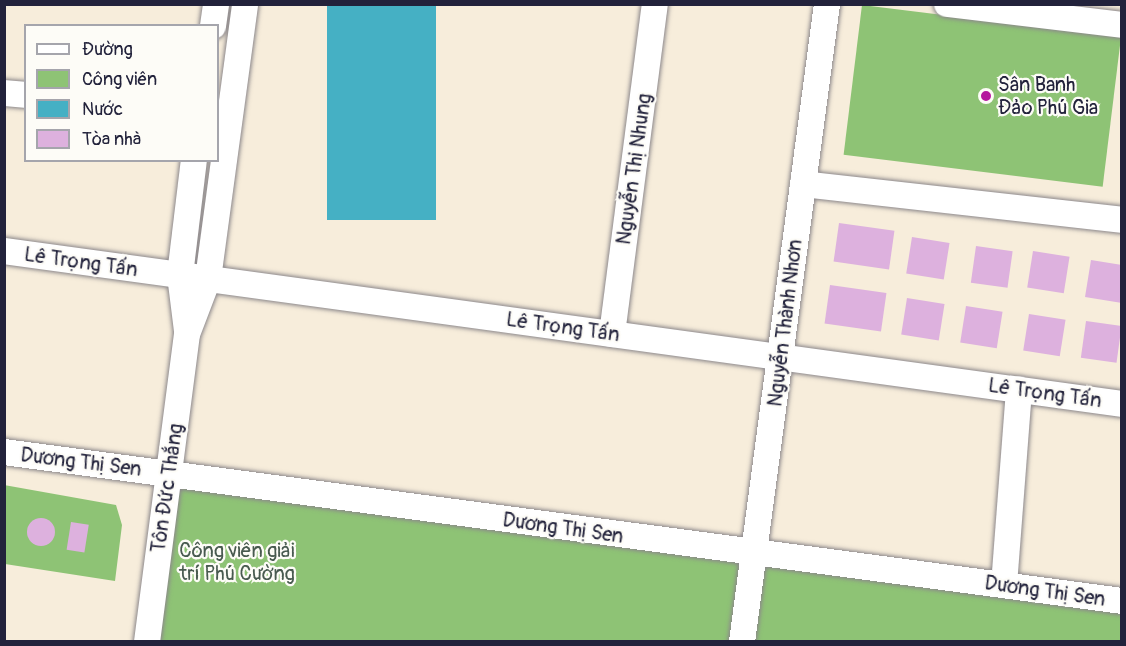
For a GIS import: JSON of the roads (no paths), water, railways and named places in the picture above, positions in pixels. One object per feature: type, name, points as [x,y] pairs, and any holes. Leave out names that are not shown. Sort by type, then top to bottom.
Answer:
[{"type":"street","points":[[213,24],[216,4]]},
{"type":"street","name":"Tôn Đức Thắng","points":[[147,642],[188,334],[208,279],[245,4]]},
{"type":"street","name":"Nguyễn Thị Nhung","points":[[612,334],[656,4]]},
{"type":"street","name":"Nguyễn Thành Nhơn","points":[[742,642],[828,4]]},
{"type":"street","points":[[947,4],[1122,25]]},
{"type":"street","points":[[4,93],[24,95]]},
{"type":"street","name":"Tôn Đức Thắng","points":[[188,334],[180,275],[194,162]]},
{"type":"street","points":[[803,184],[1122,220]]},
{"type":"street","name":"Lê Trọng Tấn","points":[[4,251],[1122,404]]},
{"type":"street","points":[[1004,585],[1019,390]]},
{"type":"street","name":"Dương Thị Sen","points":[[4,452],[754,554],[1122,601]]},
{"type":"water","points":[[327,5],[436,5],[436,220],[327,220]]},
{"type":"place","name":"Sân Banh Đảo Phú Gia","points":[[986,96]]},
{"type":"park label","name":"Công viên giải trí Phú Cường","points":[[237,562]]}]
